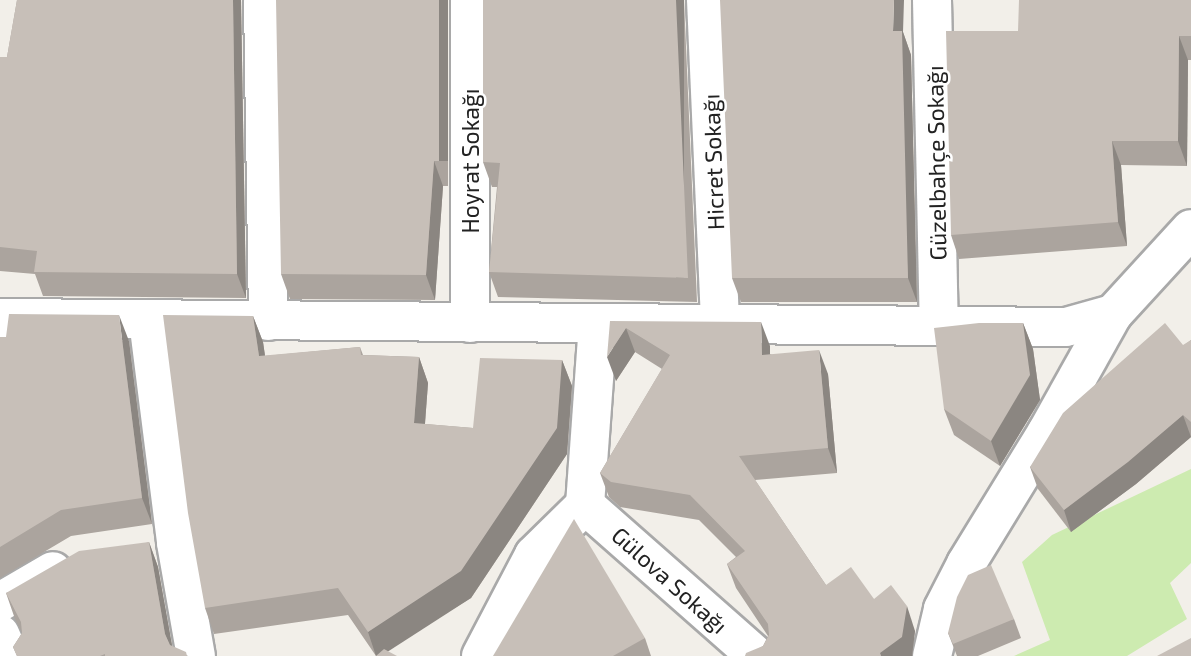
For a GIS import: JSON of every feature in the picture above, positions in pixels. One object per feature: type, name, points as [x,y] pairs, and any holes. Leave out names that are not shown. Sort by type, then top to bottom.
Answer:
[{"type":"street","points":[[263,0],[268,321]]},
{"type":"street","name":"Hoyrat Sokağı","points":[[470,0],[470,323]]},
{"type":"street","name":"Hicret Sokağı","points":[[706,0],[720,324]]},
{"type":"street","name":"Güzelbahçe Sokağı","points":[[932,0],[939,326]]},
{"type":"street","points":[[932,656],[943,609],[966,565],[1047,432],[1113,314],[1191,229]]},
{"type":"street","points":[[0,318],[1066,327],[1113,314]]},
{"type":"street","points":[[148,320],[176,543],[197,656]]},
{"type":"street","points":[[481,656],[534,555],[585,505],[598,324]]},
{"type":"street","name":"Gülova Sokağı","points":[[585,505],[755,656]]},
{"type":"street","points":[[136,548],[176,543]]},
{"type":"street","points":[[0,602],[81,555]]},
{"type":"street","points":[[0,634],[10,656]]},
{"type":"green space","points":[[1191,469],[1191,563],[1170,583],[1187,619],[1127,656],[1014,656],[1050,640],[1022,562],[1052,535]]},
{"type":"building","points":[[17,0],[233,0],[237,274],[34,272],[37,251],[0,247],[0,57],[7,57]]},
{"type":"building","points":[[276,0],[439,0],[439,161],[434,161],[426,275],[281,274]]},
{"type":"building","points":[[483,0],[676,0],[688,278],[489,272],[500,163],[483,162]]},
{"type":"building","points":[[720,0],[894,0],[893,31],[902,31],[908,278],[732,278]]},
{"type":"building","points":[[1019,0],[1191,0],[1191,36],[1179,36],[1178,141],[1112,141],[1118,222],[951,235],[946,31],[1018,31]]},
{"type":"building","points":[[9,314],[119,315],[142,498],[61,510],[0,547],[0,337],[6,337]]},
{"type":"building","points":[[163,315],[253,316],[259,356],[360,347],[361,355],[419,357],[414,423],[473,428],[480,358],[562,360],[557,428],[461,571],[368,632],[338,588],[205,608],[188,513]]},
{"type":"building","points":[[610,321],[761,322],[762,355],[819,350],[828,448],[739,456],[826,585],[851,567],[874,599],[891,585],[907,606],[902,637],[880,653],[881,656],[745,656],[746,653],[763,646],[769,635],[768,624],[727,564],[745,551],[690,495],[611,482],[600,473],[670,355],[626,328],[607,357]]},
{"type":"building","points":[[979,323],[1023,323],[1030,375],[991,441],[944,409],[934,328]]},
{"type":"building","points":[[1165,323],[1183,345],[1191,340],[1191,422],[1183,415],[1128,462],[1064,510],[1030,467],[1063,413]]},
{"type":"building","points":[[574,519],[645,638],[613,656],[493,656]]},
{"type":"building","points":[[149,542],[165,634],[170,645],[186,652],[187,656],[17,656],[13,647],[22,633],[21,622],[6,593],[79,551]]},
{"type":"building","points":[[991,565],[1014,619],[953,644],[948,633],[957,597],[968,575]]},
{"type":"building","points":[[1191,638],[1191,656],[1157,656]]},
{"type":"building","points":[[384,649],[397,656],[376,656]]}]
